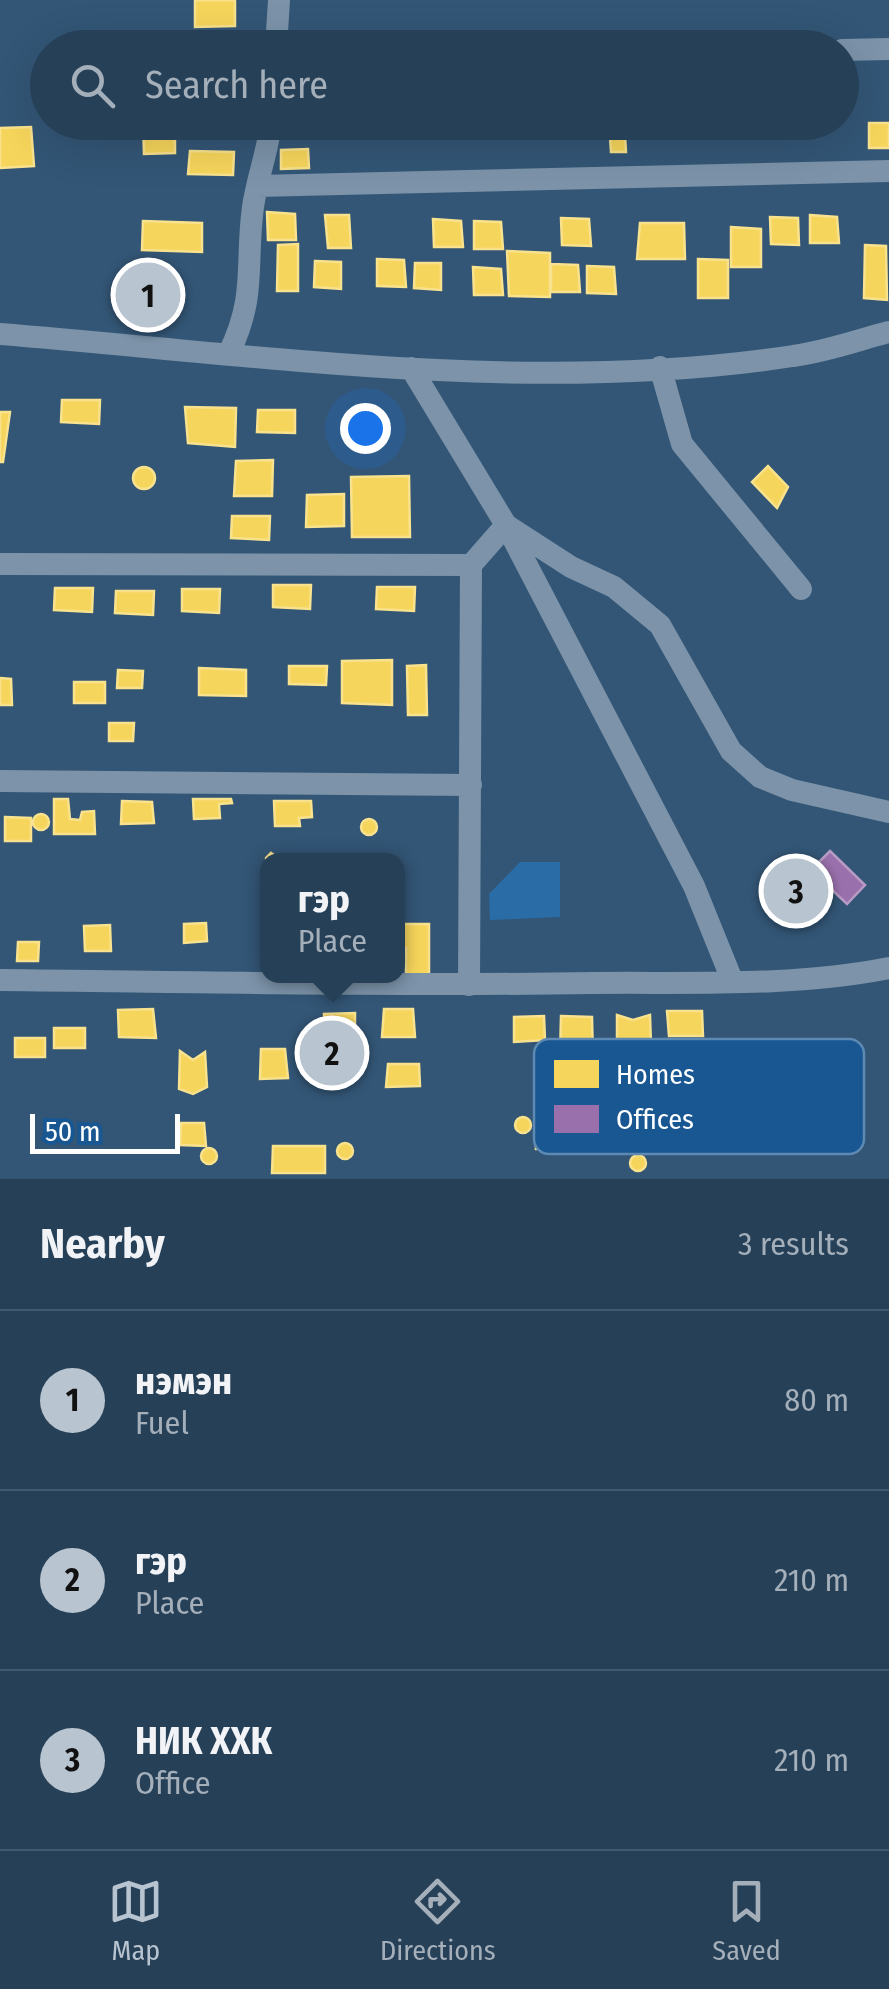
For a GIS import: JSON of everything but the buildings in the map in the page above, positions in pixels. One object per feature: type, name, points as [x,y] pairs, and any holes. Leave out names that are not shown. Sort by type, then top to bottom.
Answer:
[{"type":"street","points":[[277,30],[279,0]]},
{"type":"street","points":[[859,50],[889,49]]},
{"type":"street","points":[[229,353],[246,318],[257,186],[266,165],[268,140]]},
{"type":"street","points":[[257,186],[889,172]]},
{"type":"street","points":[[0,334],[411,368],[572,375],[795,356],[889,332]]},
{"type":"street","points":[[411,368],[506,524],[694,886],[732,980]]},
{"type":"street","points":[[660,368],[682,444],[800,589]]},
{"type":"street","points":[[469,985],[471,565],[506,524]]},
{"type":"street","points":[[506,524],[571,567],[614,587],[660,626],[731,751],[760,777],[792,790],[889,812]]},
{"type":"street","points":[[0,564],[471,565]]},
{"type":"street","points":[[0,781],[471,785]]},
{"type":"street","points":[[281,983],[469,985],[732,980],[850,976],[889,968]]},
{"type":"street","points":[[0,980],[260,983]]},
{"type":"shaded area","points":[[520,862],[560,862],[560,917],[490,920],[489,894]]},
{"type":"place","name":"нэмэн","points":[[148,295]]},
{"type":"place","name":"НИК ХХК","points":[[796,891]]},
{"type":"place","name":"гэр","points":[[332,1053]]}]
